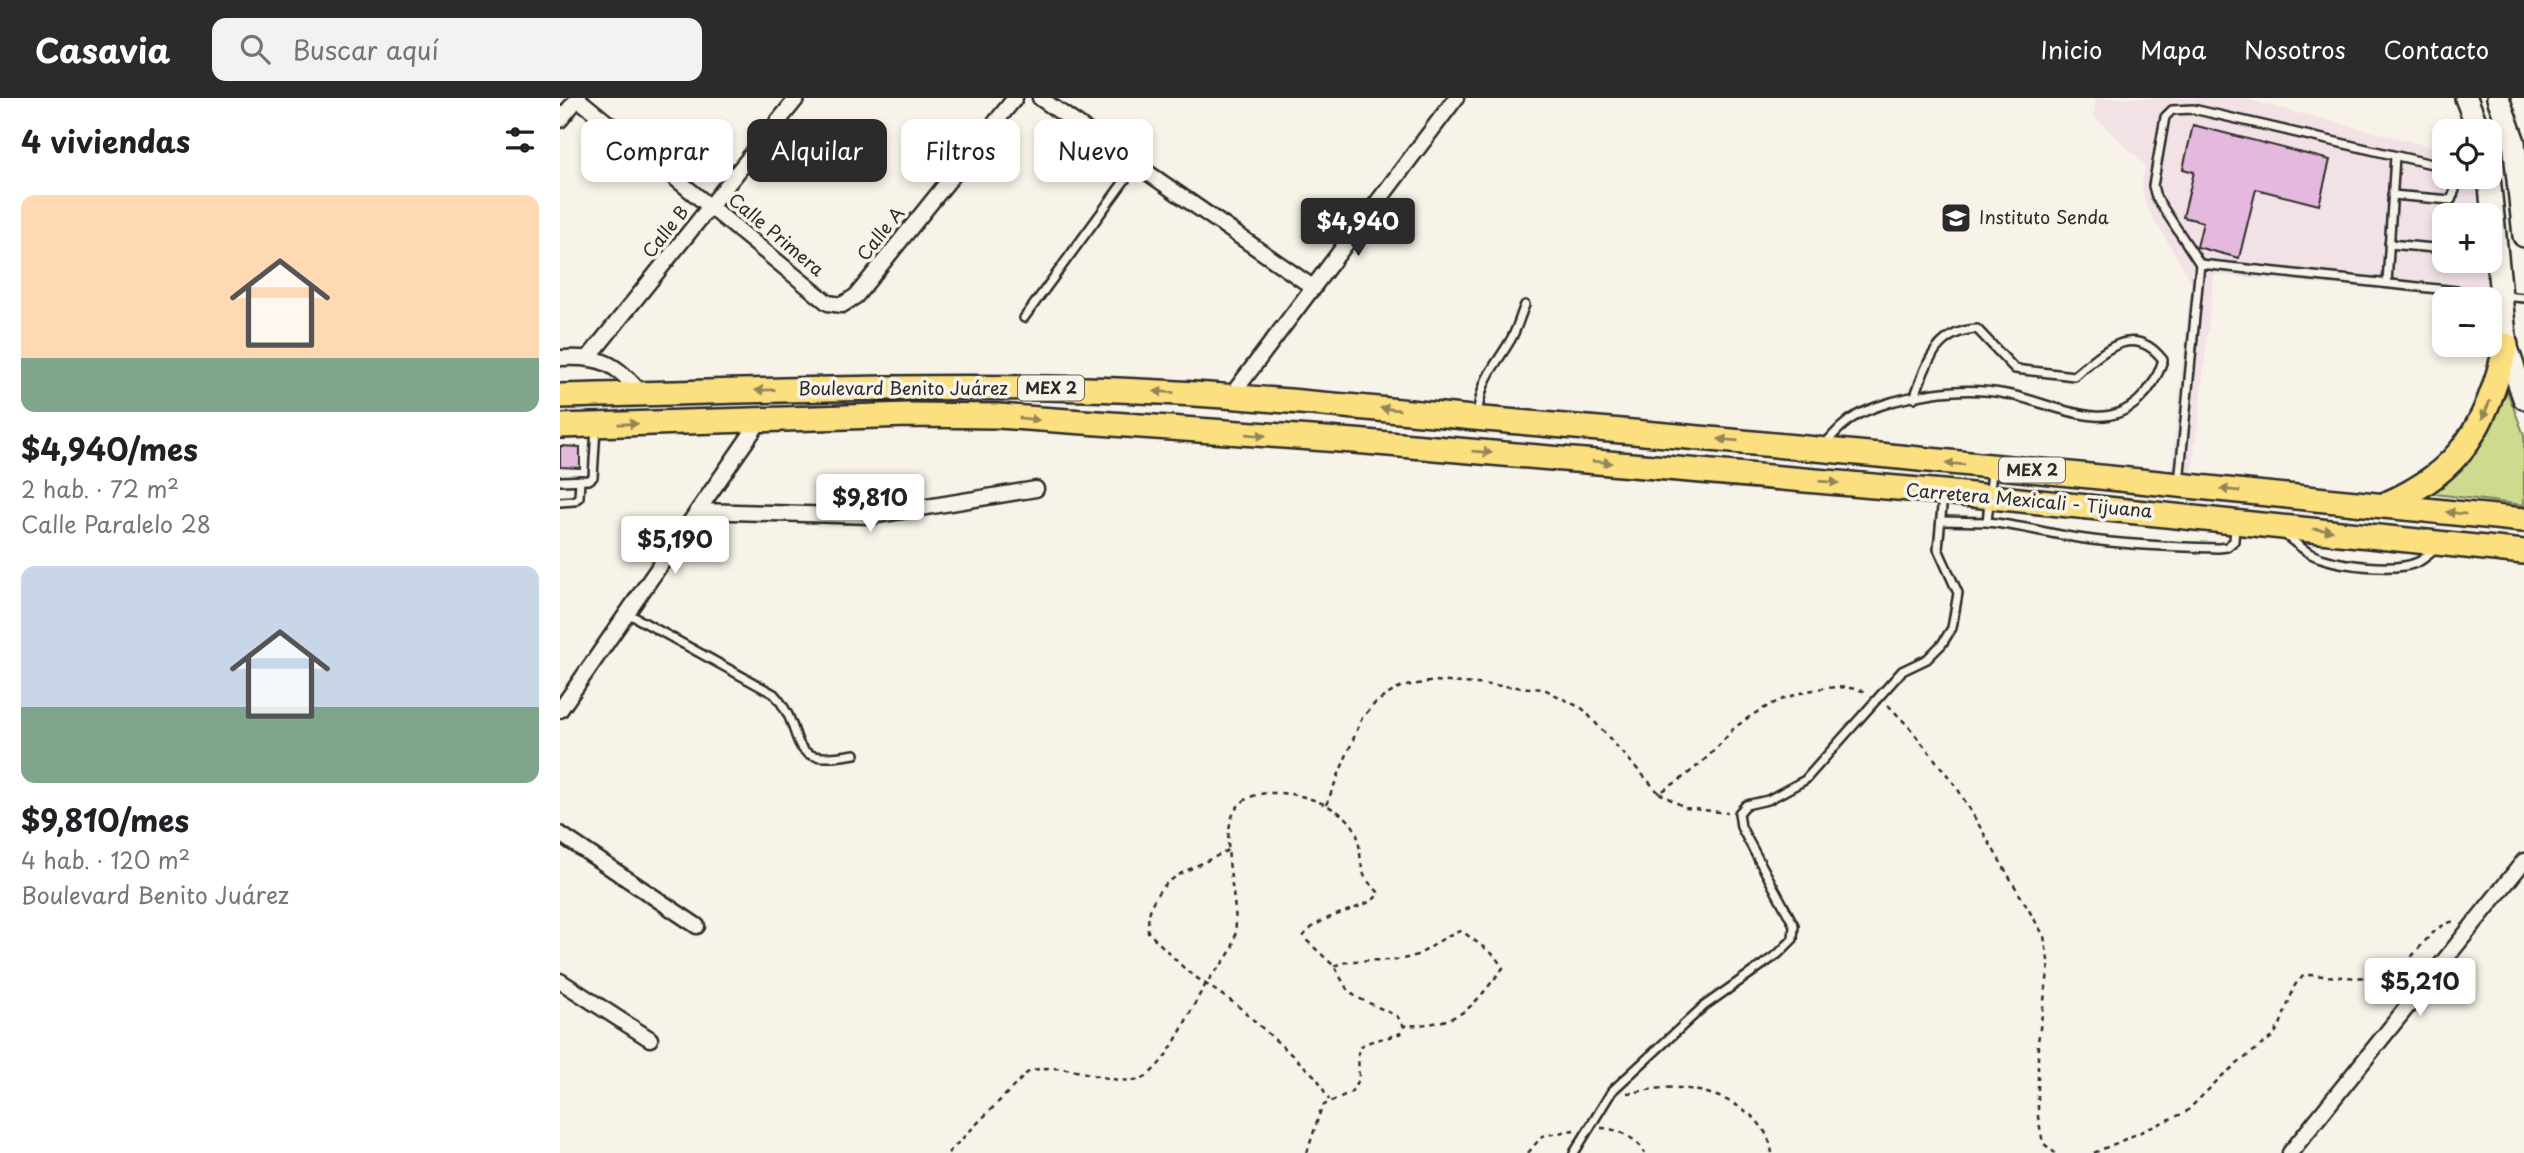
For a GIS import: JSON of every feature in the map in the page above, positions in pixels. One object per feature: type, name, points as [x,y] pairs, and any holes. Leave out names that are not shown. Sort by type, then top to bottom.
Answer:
[{"type":"main road","points":[[2466,98],[2474,119]]},
{"type":"main road","points":[[2498,98],[2514,142],[2524,236]]},
{"type":"main road","points":[[2490,189],[2499,287]]},
{"type":"main road","points":[[2502,311],[2506,345],[2524,398]]},
{"type":"main road","points":[[2383,505],[2417,491],[2453,461],[2469,443],[2493,394],[2506,345]]},
{"type":"main road","name":"Boulevard Benito Juárez","points":[[560,396],[926,386],[988,387],[1231,396],[1539,424]]},
{"type":"main road","points":[[853,418],[894,402],[981,398],[988,387]]},
{"type":"main road","name":"Boulevard Benito Juárez","points":[[560,426],[998,416],[1534,457]]},
{"type":"main road","name":"Carretera Mexicali - Tijuana","points":[[1539,424],[1821,447],[1993,467],[2524,520]]},
{"type":"main road","name":"Carretera Mexicali - Tijuana","points":[[1534,457],[1988,496],[2524,552]]},
{"type":"main road","points":[[2453,544],[2491,532],[2524,536]]},
{"type":"street","name":"Calle Primera","points":[[577,98],[828,303],[842,305],[856,296]]},
{"type":"street","points":[[560,120],[577,98]]},
{"type":"street","name":"Calle B","points":[[589,357],[797,98]]},
{"type":"street","name":"Calle A","points":[[856,296],[1015,98]]},
{"type":"street","points":[[1040,98],[1071,119]]},
{"type":"street","points":[[1231,396],[1456,98]]},
{"type":"street","points":[[1153,176],[1314,288]]},
{"type":"street","points":[[560,358],[589,357],[613,365],[642,394]]},
{"type":"street","points":[[560,710],[629,614],[760,421]]},
{"type":"street","points":[[698,511],[872,516],[1036,489]]},
{"type":"street","points":[[560,834],[697,926]]},
{"type":"street","points":[[2292,1152],[2524,861]]},
{"type":"street","points":[[560,981],[650,1039]]},
{"type":"lane","points":[[2179,485],[2200,264],[2156,197],[2153,186],[2165,117],[2172,110],[2193,109],[2432,164]]},
{"type":"lane","points":[[2387,283],[2395,156]]},
{"type":"lane","points":[[1024,318],[1123,182]]},
{"type":"lane","points":[[2392,195],[2451,200],[2455,189]]},
{"type":"lane","points":[[2389,244],[2432,248]]},
{"type":"lane","points":[[2200,264],[2432,287]]},
{"type":"lane","points":[[2502,294],[2524,298]]},
{"type":"lane","points":[[1476,418],[1481,386],[1491,365],[1511,340],[1525,305]]},
{"type":"lane","points":[[1821,447],[1841,426],[1859,414],[1947,390],[2004,393],[2095,416],[2118,412],[2141,400],[2156,382],[2163,360],[2151,345],[2139,340],[2126,342],[2074,376],[2066,377],[2015,369],[1977,329],[1959,330],[1940,343],[1926,367],[1914,398]]},
{"type":"lane","points":[[561,481],[589,480],[595,471],[596,424]]},
{"type":"lane","points":[[1987,522],[1993,467]]},
{"type":"lane","points":[[560,502],[573,502],[579,497],[580,480]]},
{"type":"lane","points":[[1574,1153],[1612,1091],[1704,1006],[1778,954],[1793,939],[1794,925],[1741,827],[1739,813],[1746,805],[1768,800],[1805,780],[1902,671],[1927,659],[1942,644],[1952,628],[1958,593],[1938,549],[1943,492]]},
{"type":"lane","points":[[1941,520],[2024,525],[2075,538],[2143,546],[2219,548],[2227,547],[2234,541],[2236,520]]},
{"type":"lane","points":[[2270,524],[2311,554],[2347,564],[2402,566],[2417,562],[2453,544]]},
{"type":"lane","points":[[629,614],[774,694],[784,705],[802,750],[814,758],[855,754]]},
{"type":"path","points":[[948,1153],[1018,1081],[1040,1066],[1064,1068],[1121,1081],[1148,1076],[1233,947],[1236,930],[1228,850],[1234,810],[1244,799],[1262,793],[1285,792],[1326,805],[1348,820],[1359,837],[1365,877],[1379,893],[1367,906],[1341,911],[1308,930],[1303,937],[1334,966],[1347,989],[1356,997],[1397,1016],[1405,1026]]},
{"type":"path","points":[[1659,793],[1686,808],[1739,813]]},
{"type":"path","points":[[1228,850],[1209,861],[1188,867],[1173,878],[1147,912],[1148,932],[1188,972],[1237,1005],[1317,1078],[1329,1100]]},
{"type":"path","points":[[2094,1153],[2186,1112],[2224,1075],[2273,1036],[2295,985],[2304,975],[2381,976],[2393,972],[2452,921],[2474,923]]},
{"type":"path","points":[[1334,966],[1349,960],[1390,962],[1415,956],[1432,948],[1450,933],[1462,931],[1494,955],[1503,968],[1457,1018],[1436,1024],[1405,1026]]},
{"type":"path","points":[[1307,1153],[1322,1107],[1329,1100],[1350,1092],[1359,1080],[1358,1048],[1366,1042],[1385,1040],[1401,1033],[1405,1026]]},
{"type":"path","points":[[1612,1091],[1680,1088],[1712,1094],[1736,1105],[1758,1121],[1770,1139],[1772,1153]]},
{"type":"shaded area","points":[[2096,98],[2241,98],[2432,147],[2432,189],[2476,189],[2478,203],[2432,203],[2432,273],[2485,273],[2486,287],[2432,287],[2432,294],[2214,275],[2192,473],[2171,472],[2191,281],[2146,206],[2142,187],[2145,165],[2094,116]]},
{"type":"green space","points":[[2504,383],[2524,435],[2524,505],[2427,493],[2480,444]]},
{"type":"building","points":[[2193,125],[2330,160],[2319,205],[2256,189],[2239,258],[2197,247],[2203,222],[2183,217],[2194,172],[2183,169]]},
{"type":"building","points":[[560,446],[580,447],[580,468],[560,467]]},
{"type":"place","name":"Instituto Senda","points":[[1956,218]]}]
